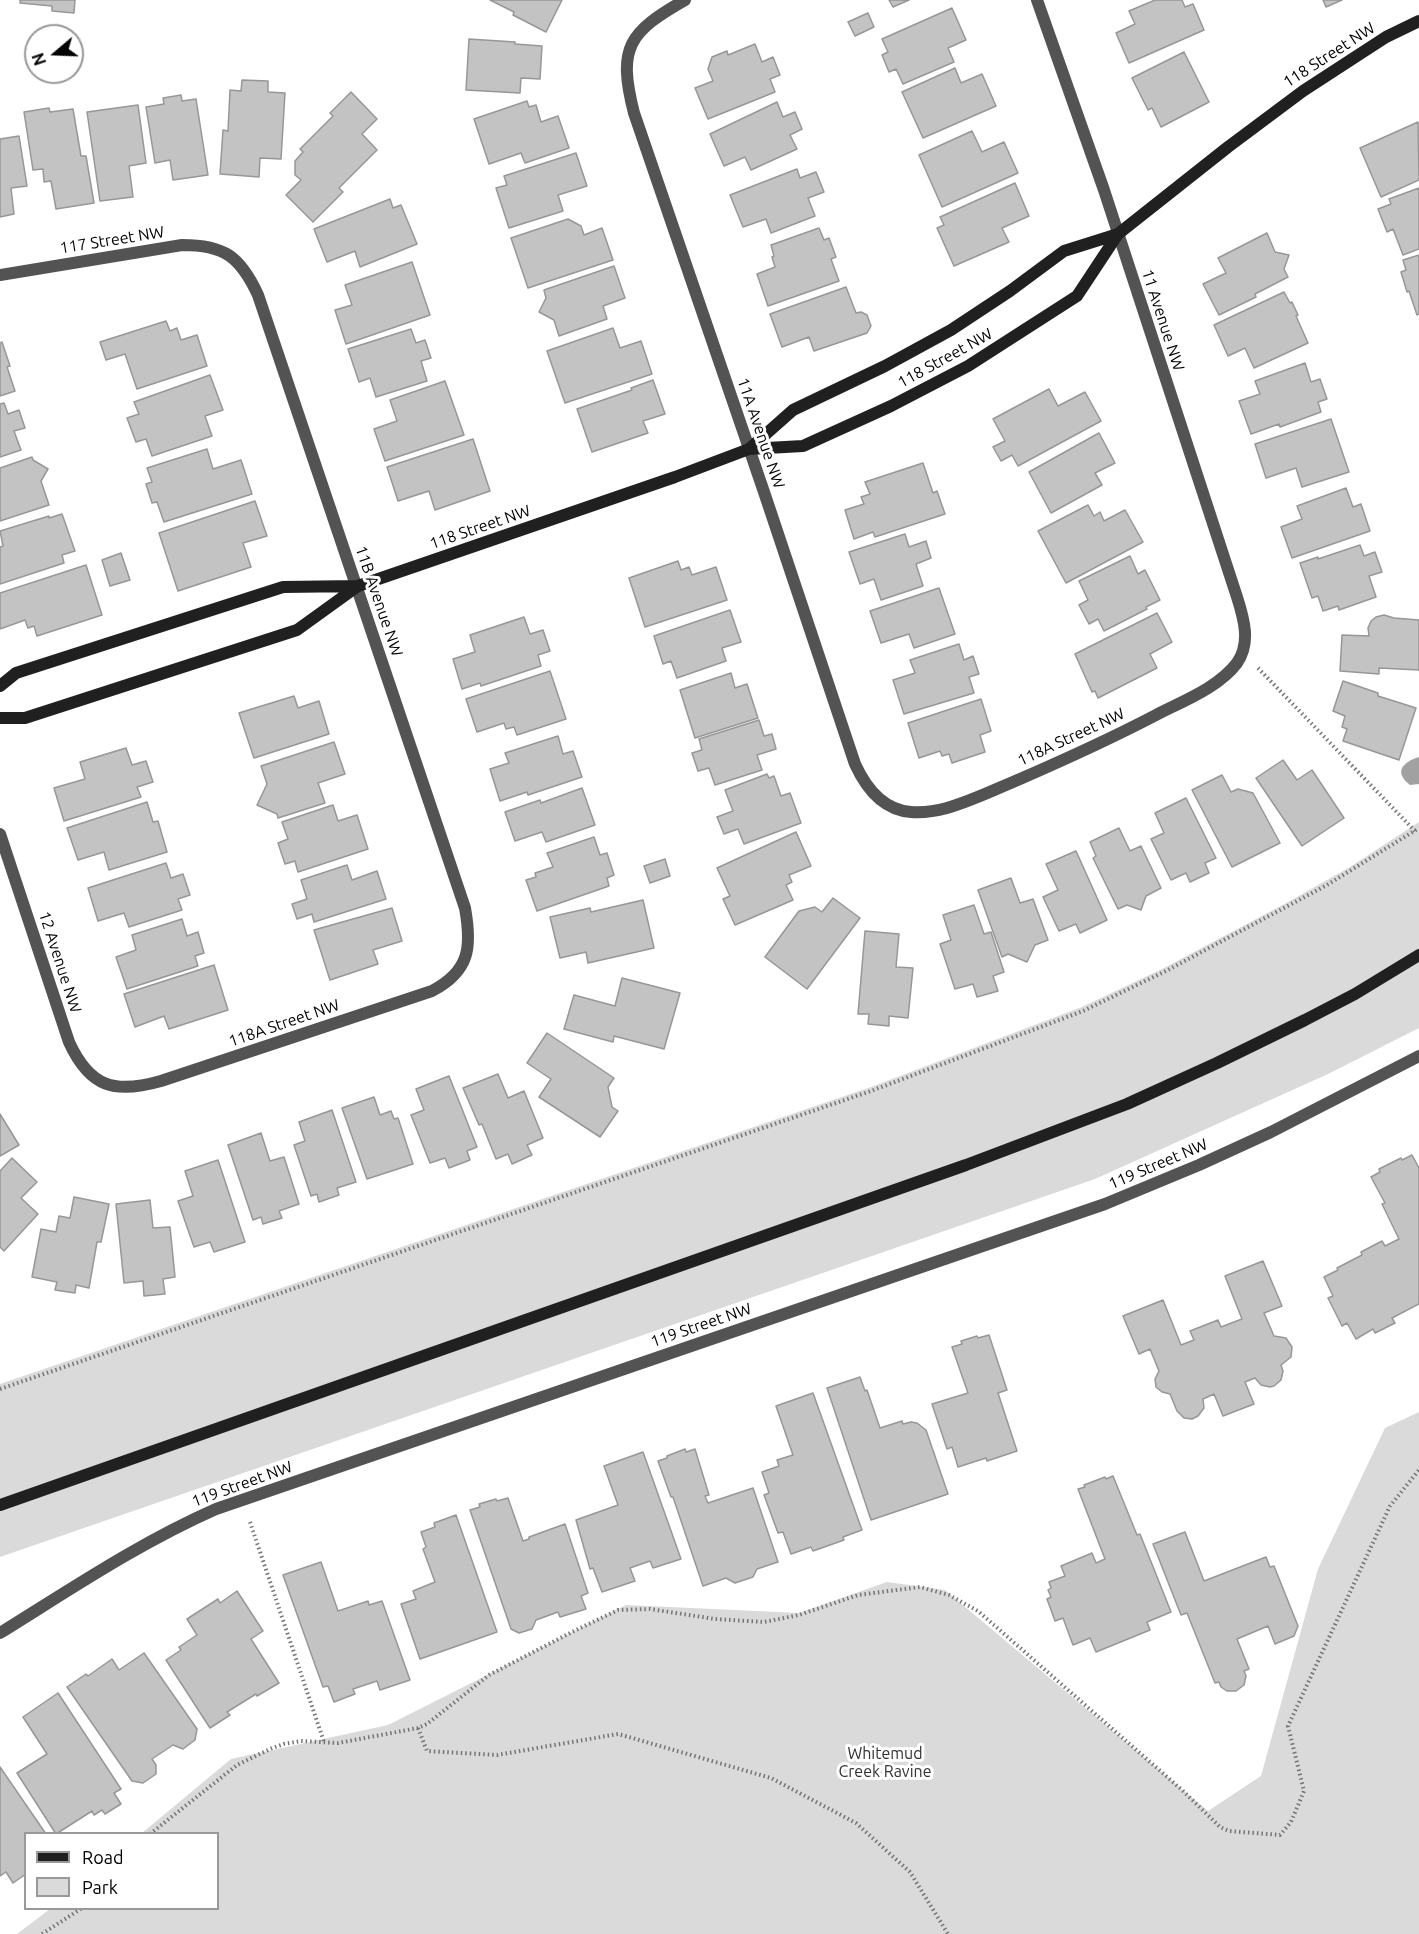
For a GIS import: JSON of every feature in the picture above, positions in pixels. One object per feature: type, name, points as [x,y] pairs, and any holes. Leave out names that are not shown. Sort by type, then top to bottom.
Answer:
[{"type":"street","name":"11A Avenue NW","points":[[685,0],[650,22],[632,42],[627,54],[628,91],[855,764],[870,789],[880,800],[895,808]]},
{"type":"street","name":"11 Avenue NW","points":[[1036,0],[1118,234],[1237,597],[1245,627],[1243,652]]},
{"type":"street","name":"118 Street NW","points":[[0,718],[25,718],[297,630],[358,586],[749,450],[803,446],[891,406],[968,366],[1077,296],[1118,234],[1303,91],[1386,37],[1419,21]]},
{"type":"street","name":"118 Street NW","points":[[749,450],[793,410],[885,366],[951,330],[1010,291],[1064,251],[1118,234]]},
{"type":"street","name":"117 Street NW","points":[[0,275],[182,245],[201,245],[227,254]]},
{"type":"street","name":"11B Avenue NW","points":[[227,254],[240,264],[258,295],[465,908],[469,944],[466,958],[460,969]]},
{"type":"street","name":"118 Street NW","points":[[0,686],[16,673],[283,587],[358,586]]},
{"type":"street","name":"118A Street NW","points":[[895,808],[910,812],[927,812],[949,807],[1054,765],[1202,691],[1228,672],[1243,652]]},
{"type":"street","name":"12 Avenue NW","points":[[0,834],[69,1042],[84,1069],[110,1086]]},
{"type":"street","points":[[0,1505],[966,1165],[1117,1108],[1217,1064],[1305,1020],[1355,994],[1419,955]]},
{"type":"street","name":"118A Street NW","points":[[110,1086],[141,1087],[432,991],[452,978],[460,969]]},
{"type":"street","name":"119 Street NW","points":[[0,1634],[122,1556],[216,1509],[1106,1204],[1271,1132],[1419,1056]]},
{"type":"path","points":[[0,1389],[871,1091],[1083,1011],[1166,971],[1317,890],[1417,830],[1243,652]]},
{"type":"path","points":[[151,1832],[249,1758],[284,1744],[301,1741],[338,1743],[418,1728],[434,1720],[489,1675],[618,1610],[650,1609],[715,1619],[764,1622],[799,1615],[858,1596],[920,1587],[949,1595],[978,1611],[1182,1790],[1220,1827],[1229,1831],[1280,1836],[1291,1822],[1304,1791],[1288,1726],[1390,1506],[1419,1470]]},
{"type":"path","points":[[250,1522],[324,1742]]},
{"type":"path","points":[[418,1728],[427,1750],[497,1755],[618,1734],[771,1778],[856,1823],[910,1872],[948,1934]]},
{"type":"path","points":[[42,1934],[79,1910]]},
{"type":"green space","points":[[1419,822],[1419,1028],[1328,1074],[1095,1179],[0,1557],[0,1384],[871,1087],[1082,1007],[1164,968],[1288,902],[1350,867]]},
{"type":"green space","name":"Whitemud Creek Ravine","points":[[1419,1412],[1419,1934],[17,1934],[49,1910],[219,1910],[219,1832],[143,1832],[231,1759],[388,1725],[626,1605],[799,1613],[887,1582],[945,1590],[1208,1811],[1261,1776],[1318,1569],[1385,1428]]},
{"type":"shaded area","points":[[1419,757],[1419,784],[1410,785],[1402,776],[1402,768]]},
{"type":"building","points":[[20,0],[75,0],[74,13],[52,11],[52,6],[20,3]]},
{"type":"building","points":[[490,0],[562,0],[546,32]]},
{"type":"building","points":[[889,0],[909,0],[893,7]]},
{"type":"building","points":[[1155,0],[1182,0],[1185,7],[1193,4],[1204,30],[1129,63],[1116,33],[1135,24],[1129,11]]},
{"type":"building","points":[[1323,0],[1342,0],[1326,7]]},
{"type":"building","points":[[952,8],[966,40],[948,48],[954,62],[903,84],[896,69],[889,72],[882,55],[888,52],[882,39]]},
{"type":"building","points":[[868,13],[874,27],[855,36],[848,22]]},
{"type":"building","points":[[469,39],[542,46],[540,79],[521,78],[520,93],[466,90]]},
{"type":"building","points":[[755,44],[762,62],[773,57],[780,75],[770,79],[775,92],[708,119],[695,88],[713,81],[708,69],[712,57],[727,51],[728,55]]},
{"type":"building","points":[[1184,52],[1209,102],[1161,127],[1152,108],[1148,110],[1132,78]]},
{"type":"building","points":[[955,68],[961,83],[982,74],[996,106],[923,138],[902,92]]},
{"type":"building","points":[[242,80],[268,81],[268,92],[285,93],[281,159],[260,158],[259,177],[220,174],[223,130],[228,131],[230,90],[241,91]]},
{"type":"building","points":[[351,92],[377,119],[362,134],[377,150],[339,188],[343,192],[313,222],[286,195],[301,180],[295,175],[295,161],[303,152],[300,149],[333,116],[330,113]]},
{"type":"building","points":[[181,95],[182,101],[196,99],[208,175],[173,180],[170,160],[155,163],[146,107],[164,104],[163,98]]},
{"type":"building","points":[[527,101],[529,107],[536,105],[541,122],[558,116],[569,148],[525,163],[521,153],[489,164],[474,119]]},
{"type":"building","points":[[777,102],[783,117],[795,112],[802,129],[790,135],[797,149],[751,170],[745,157],[724,166],[710,134]]},
{"type":"building","points":[[138,105],[146,163],[129,166],[133,197],[100,201],[87,112]]},
{"type":"building","points":[[49,108],[50,112],[73,109],[81,156],[86,156],[94,203],[56,209],[51,181],[44,182],[43,169],[33,170],[24,112]]},
{"type":"building","points":[[1418,122],[1419,180],[1381,197],[1360,148]]},
{"type":"building","points":[[972,131],[982,152],[1004,142],[1018,173],[942,207],[919,155]]},
{"type":"building","points":[[19,136],[27,186],[11,188],[14,214],[0,217],[0,139]]},
{"type":"building","points":[[576,153],[587,186],[558,195],[563,211],[509,228],[496,188],[507,185],[504,176]]},
{"type":"building","points":[[797,169],[800,178],[816,172],[824,192],[808,198],[815,216],[771,233],[766,219],[743,227],[730,195]]},
{"type":"building","points":[[1015,183],[1029,216],[1002,228],[1009,242],[954,266],[937,228],[944,225],[940,217]]},
{"type":"building","points":[[1419,188],[1419,249],[1403,255],[1393,229],[1387,232],[1378,209],[1391,204],[1389,199]]},
{"type":"building","points":[[390,199],[393,208],[401,205],[417,244],[360,267],[355,251],[327,262],[314,229]]},
{"type":"building","points":[[568,219],[581,226],[584,235],[602,228],[613,260],[528,288],[511,238]]},
{"type":"building","points":[[819,228],[824,240],[829,238],[836,257],[831,259],[839,281],[768,306],[757,274],[775,267],[771,245]]},
{"type":"building","points":[[1267,233],[1275,252],[1289,255],[1284,269],[1288,277],[1255,294],[1256,297],[1219,315],[1203,284],[1226,273],[1218,258]]},
{"type":"building","points":[[1419,255],[1419,314],[1417,315],[1401,272],[1406,270],[1403,260]]},
{"type":"building","points":[[412,262],[430,315],[346,344],[335,310],[352,305],[345,285]]},
{"type":"building","points":[[614,266],[625,298],[603,306],[607,319],[559,336],[554,320],[539,312],[546,298],[544,290]]},
{"type":"building","points":[[846,287],[856,313],[861,312],[867,315],[871,326],[867,333],[814,351],[809,337],[782,347],[770,314]]},
{"type":"building","points":[[1284,292],[1290,303],[1292,302],[1308,343],[1254,368],[1245,348],[1228,356],[1214,325]]},
{"type":"building","points":[[166,321],[170,331],[177,328],[181,340],[197,335],[207,366],[137,389],[125,354],[106,360],[100,342]]},
{"type":"building","points":[[613,328],[620,348],[641,341],[652,374],[565,403],[547,351]]},
{"type":"building","points":[[411,329],[416,343],[425,340],[431,358],[421,361],[427,381],[376,397],[370,378],[359,382],[348,349]]},
{"type":"building","points":[[2,342],[15,391],[0,396],[0,343]]},
{"type":"building","points":[[1305,363],[1311,382],[1320,379],[1327,399],[1318,402],[1321,412],[1280,427],[1279,424],[1251,434],[1239,401],[1260,394],[1255,381]]},
{"type":"building","points":[[210,375],[223,410],[205,416],[212,436],[152,456],[146,439],[136,442],[127,418],[139,414],[134,402]]},
{"type":"building","points":[[653,380],[665,414],[643,421],[648,433],[592,452],[577,409],[632,390],[631,388]]},
{"type":"building","points":[[445,381],[464,435],[385,461],[374,429],[397,421],[390,400]]},
{"type":"building","points":[[1049,389],[1058,406],[1085,392],[1101,421],[1018,466],[1012,455],[1001,461],[993,447],[1005,441],[993,419]]},
{"type":"building","points":[[4,403],[8,414],[19,410],[25,428],[14,431],[21,450],[0,457],[0,404]]},
{"type":"building","points":[[1331,419],[1349,472],[1302,487],[1296,468],[1266,478],[1255,444]]},
{"type":"building","points":[[1099,433],[1115,463],[1095,473],[1102,485],[1051,513],[1029,472]]},
{"type":"building","points":[[473,439],[490,491],[435,510],[429,491],[398,501],[387,467]]},
{"type":"building","points":[[207,449],[213,469],[241,460],[252,494],[164,522],[157,502],[152,503],[146,484],[152,482],[147,468]]},
{"type":"building","points":[[32,457],[48,469],[41,481],[49,505],[0,521],[0,468]]},
{"type":"building","points":[[923,463],[933,493],[937,491],[945,514],[875,537],[873,532],[854,539],[845,510],[864,504],[861,497],[870,494],[865,482]]},
{"type":"building","points":[[1346,488],[1353,507],[1361,504],[1370,531],[1292,558],[1281,527],[1302,519],[1297,506]]},
{"type":"building","points":[[255,501],[267,536],[243,543],[251,567],[178,591],[159,533]]},
{"type":"building","points":[[1088,505],[1094,516],[1100,512],[1104,521],[1125,510],[1143,542],[1066,583],[1038,531]]},
{"type":"building","points":[[62,514],[75,551],[62,555],[64,563],[0,584],[0,547],[3,546],[0,531]]},
{"type":"building","points":[[905,534],[909,547],[926,541],[931,558],[916,564],[923,586],[881,600],[874,579],[860,584],[849,552]]},
{"type":"building","points":[[1360,545],[1364,556],[1375,552],[1382,572],[1369,576],[1376,597],[1339,610],[1338,606],[1323,611],[1318,596],[1312,598],[1300,563]]},
{"type":"building","points":[[121,553],[130,580],[110,586],[102,560]]},
{"type":"building","points":[[1130,556],[1138,574],[1145,570],[1160,600],[1104,631],[1098,619],[1089,624],[1079,605],[1088,600],[1079,581]]},
{"type":"building","points":[[678,561],[681,570],[689,567],[692,575],[716,567],[727,600],[645,627],[629,578]]},
{"type":"building","points":[[86,565],[102,615],[37,636],[34,626],[28,628],[25,620],[0,629],[0,593]]},
{"type":"building","points":[[939,588],[955,634],[914,648],[909,634],[881,643],[870,611]]},
{"type":"building","points":[[730,610],[741,642],[722,648],[726,661],[677,678],[671,661],[663,664],[654,636]]},
{"type":"building","points":[[1157,613],[1172,642],[1150,654],[1157,668],[1098,698],[1095,691],[1092,692],[1075,654]]},
{"type":"building","points":[[1384,615],[1419,620],[1419,670],[1379,668],[1379,674],[1340,671],[1342,635],[1369,636],[1368,628],[1371,621]]},
{"type":"building","points":[[524,617],[530,634],[543,630],[550,651],[538,655],[541,666],[481,686],[480,683],[462,689],[453,659],[475,652],[470,635]]},
{"type":"building","points":[[959,644],[964,660],[973,656],[979,674],[969,677],[974,693],[904,714],[893,680],[915,673],[910,660]]},
{"type":"building","points":[[550,671],[566,719],[517,735],[514,727],[506,729],[504,723],[477,732],[466,699]]},
{"type":"building","points":[[731,673],[735,688],[747,684],[758,718],[695,738],[680,690]]},
{"type":"building","points":[[1343,681],[1378,693],[1378,696],[1416,708],[1399,760],[1343,741],[1347,729],[1342,727],[1345,716],[1333,711]]},
{"type":"building","points":[[294,696],[298,708],[319,701],[329,734],[254,758],[239,713]]},
{"type":"building","points":[[981,699],[991,731],[980,735],[985,752],[952,763],[949,754],[942,756],[940,751],[919,758],[908,723]]},
{"type":"building","points":[[759,720],[764,736],[772,734],[776,749],[757,755],[762,770],[715,785],[709,768],[698,771],[692,753],[702,750],[699,739]]},
{"type":"building","points":[[558,736],[563,754],[573,751],[582,777],[528,795],[527,792],[500,801],[490,769],[509,763],[505,753]]},
{"type":"building","points":[[334,742],[345,774],[318,783],[325,803],[278,818],[277,814],[257,805],[267,784],[261,766]]},
{"type":"building","points":[[126,748],[132,765],[146,761],[153,782],[137,787],[141,797],[64,821],[54,788],[85,779],[80,762]]},
{"type":"building","points":[[1283,760],[1297,780],[1312,770],[1344,818],[1302,846],[1256,778]]},
{"type":"building","points":[[767,774],[769,778],[774,776],[781,796],[790,793],[801,823],[744,844],[738,829],[724,834],[717,817],[733,811],[725,790]]},
{"type":"building","points":[[1222,775],[1231,792],[1238,789],[1253,793],[1280,843],[1232,867],[1192,790]]},
{"type":"building","points":[[582,788],[595,825],[546,842],[542,832],[515,841],[505,812],[540,800],[541,803]]},
{"type":"building","points":[[1186,798],[1216,858],[1205,863],[1209,873],[1190,882],[1186,873],[1171,880],[1151,839],[1164,833],[1155,813]]},
{"type":"building","points":[[147,802],[153,822],[158,821],[167,852],[109,870],[104,852],[78,860],[67,828]]},
{"type":"building","points":[[333,805],[338,821],[357,815],[368,849],[298,872],[295,861],[285,864],[278,843],[288,839],[282,822]]},
{"type":"building","points":[[1119,828],[1130,851],[1141,846],[1161,888],[1146,896],[1141,910],[1127,905],[1118,909],[1093,858],[1096,856],[1090,842]]},
{"type":"building","points":[[796,832],[811,866],[789,875],[792,882],[786,885],[793,900],[735,925],[723,899],[730,896],[717,868]]},
{"type":"building","points":[[594,837],[600,855],[607,853],[614,875],[607,878],[609,886],[537,911],[526,880],[536,877],[535,873],[553,867],[547,853]]},
{"type":"building","points":[[1076,851],[1107,920],[1080,933],[1076,924],[1059,931],[1043,897],[1058,890],[1046,864]]},
{"type":"building","points":[[665,859],[670,876],[650,883],[644,866]]},
{"type":"building","points":[[166,863],[171,878],[183,874],[190,895],[178,899],[182,910],[129,927],[124,913],[98,921],[88,888]]},
{"type":"building","points":[[347,865],[352,880],[377,871],[386,899],[314,922],[312,914],[297,919],[292,904],[307,899],[301,880]]},
{"type":"building","points":[[1011,878],[1020,903],[1033,899],[1048,940],[1035,945],[1027,962],[1008,954],[1002,957],[978,890]]},
{"type":"building","points":[[833,898],[860,918],[807,989],[765,957],[799,911],[815,907],[822,912]]},
{"type":"building","points":[[643,900],[654,948],[588,963],[586,952],[560,958],[550,917],[590,908],[591,912]]},
{"type":"building","points":[[974,905],[984,934],[991,932],[1004,972],[993,976],[998,991],[977,997],[973,984],[955,989],[940,944],[951,940],[943,915]]},
{"type":"building","points":[[392,908],[402,941],[373,950],[378,964],[330,980],[314,930]]},
{"type":"building","points":[[182,919],[187,936],[198,932],[204,953],[195,956],[198,966],[127,989],[116,957],[136,950],[132,935]]},
{"type":"building","points":[[865,931],[899,934],[896,967],[913,968],[908,1018],[889,1016],[889,1026],[868,1024],[869,1014],[858,1014]]},
{"type":"building","points":[[214,965],[228,1010],[169,1029],[164,1016],[135,1027],[124,994]]},
{"type":"building","points":[[622,978],[680,993],[664,1049],[614,1036],[613,1042],[564,1029],[574,995],[615,1006]]},
{"type":"building","points":[[547,1033],[614,1078],[608,1087],[612,1107],[618,1111],[600,1137],[539,1097],[551,1079],[527,1063]]},
{"type":"building","points":[[498,1074],[508,1098],[524,1091],[543,1138],[527,1145],[532,1155],[512,1164],[508,1154],[496,1159],[482,1124],[479,1125],[463,1088]]},
{"type":"building","points":[[449,1076],[477,1147],[467,1151],[470,1160],[449,1168],[445,1158],[430,1163],[411,1115],[424,1110],[416,1089]]},
{"type":"building","points":[[374,1097],[380,1115],[391,1111],[394,1119],[398,1118],[413,1164],[367,1179],[342,1108]]},
{"type":"building","points":[[332,1110],[356,1182],[337,1188],[339,1195],[319,1202],[317,1194],[311,1196],[294,1145],[305,1141],[299,1122]]},
{"type":"building","points":[[0,1114],[19,1145],[0,1156]]},
{"type":"building","points":[[261,1133],[270,1161],[284,1157],[299,1204],[279,1211],[282,1218],[263,1224],[261,1217],[253,1220],[228,1145]]},
{"type":"building","points":[[1412,1155],[1419,1168],[1419,1304],[1392,1318],[1395,1323],[1375,1333],[1373,1329],[1356,1339],[1347,1323],[1342,1326],[1328,1298],[1333,1296],[1324,1277],[1382,1241],[1385,1246],[1399,1239],[1382,1204],[1385,1203],[1371,1177],[1380,1172],[1379,1169]]},
{"type":"building","points":[[12,1158],[37,1182],[21,1198],[38,1214],[4,1251],[0,1247],[0,1171]]},
{"type":"building","points":[[218,1160],[245,1242],[214,1252],[210,1242],[194,1247],[178,1201],[193,1196],[185,1171]]},
{"type":"building","points":[[74,1197],[109,1204],[101,1242],[97,1242],[89,1288],[76,1285],[75,1293],[55,1290],[57,1282],[32,1277],[41,1229],[56,1232],[59,1216],[70,1218]]},
{"type":"building","points":[[150,1200],[153,1228],[170,1227],[175,1277],[163,1279],[165,1294],[144,1296],[143,1281],[124,1283],[116,1204]]},
{"type":"building","points":[[1263,1261],[1282,1306],[1264,1313],[1274,1336],[1286,1338],[1292,1347],[1291,1357],[1281,1365],[1283,1371],[1281,1380],[1270,1387],[1261,1385],[1255,1378],[1245,1382],[1254,1404],[1223,1416],[1214,1394],[1203,1399],[1204,1408],[1198,1416],[1192,1419],[1184,1418],[1177,1411],[1170,1394],[1156,1387],[1155,1379],[1159,1371],[1150,1349],[1139,1354],[1123,1316],[1163,1300],[1181,1345],[1194,1340],[1190,1331],[1218,1320],[1221,1327],[1242,1319],[1225,1276]]},
{"type":"building","points":[[989,1335],[1007,1390],[998,1393],[1017,1451],[958,1467],[952,1447],[947,1449],[932,1404],[968,1393],[952,1347],[962,1344],[961,1341]]},
{"type":"building","points":[[860,1377],[880,1428],[902,1421],[903,1424],[917,1423],[926,1430],[948,1494],[871,1520],[827,1388]]},
{"type":"building","points":[[813,1393],[862,1530],[843,1537],[844,1540],[813,1551],[811,1547],[791,1554],[783,1532],[778,1533],[764,1495],[769,1493],[762,1472],[779,1466],[777,1460],[793,1455],[776,1406]]},
{"type":"building","points":[[685,1449],[686,1452],[695,1449],[709,1495],[705,1496],[708,1503],[753,1488],[778,1562],[757,1569],[753,1577],[735,1583],[726,1578],[703,1586],[673,1497],[671,1497],[658,1461]]},
{"type":"building","points":[[643,1452],[681,1559],[653,1568],[650,1561],[630,1568],[635,1581],[602,1592],[593,1568],[590,1569],[576,1520],[618,1505],[604,1466]]},
{"type":"building","points":[[1113,1476],[1137,1535],[1140,1534],[1171,1612],[1147,1622],[1150,1630],[1096,1652],[1090,1638],[1073,1645],[1063,1618],[1055,1621],[1047,1599],[1051,1597],[1048,1590],[1051,1588],[1049,1582],[1065,1576],[1061,1566],[1092,1553],[1096,1563],[1105,1559],[1078,1489],[1105,1477],[1106,1479]]},
{"type":"building","points":[[508,1498],[523,1541],[565,1524],[588,1593],[581,1596],[586,1609],[560,1617],[558,1612],[536,1620],[532,1629],[519,1633],[511,1629],[470,1510],[480,1507],[479,1504]]},
{"type":"building","points":[[456,1515],[497,1632],[420,1659],[401,1604],[416,1599],[413,1591],[435,1582],[423,1549],[426,1547],[421,1532],[435,1527],[434,1523]]},
{"type":"building","points":[[1185,1532],[1204,1581],[1266,1557],[1270,1567],[1274,1566],[1298,1626],[1294,1636],[1275,1644],[1268,1626],[1237,1639],[1249,1669],[1244,1671],[1246,1676],[1244,1685],[1236,1691],[1227,1691],[1221,1687],[1219,1682],[1215,1683],[1187,1613],[1181,1615],[1153,1544]]},
{"type":"building","points":[[321,1562],[338,1611],[368,1601],[369,1605],[382,1601],[410,1680],[380,1690],[377,1681],[353,1689],[355,1694],[334,1702],[328,1686],[323,1687],[283,1575]]},
{"type":"building","points":[[237,1591],[263,1631],[251,1639],[279,1683],[227,1712],[230,1715],[210,1728],[166,1660],[181,1650],[179,1647],[197,1635],[187,1619],[218,1599],[220,1603]]},
{"type":"building","points":[[144,1653],[197,1729],[195,1740],[183,1749],[173,1745],[152,1759],[156,1765],[156,1774],[143,1783],[132,1781],[67,1687],[112,1659],[119,1670]]},
{"type":"building","points":[[58,1693],[121,1789],[114,1793],[121,1804],[105,1814],[102,1810],[94,1815],[92,1811],[59,1832],[55,1832],[17,1773],[47,1754],[23,1717]]},
{"type":"building","points":[[0,1767],[45,1832],[24,1832],[24,1875],[13,1883],[6,1872],[0,1876]]}]
